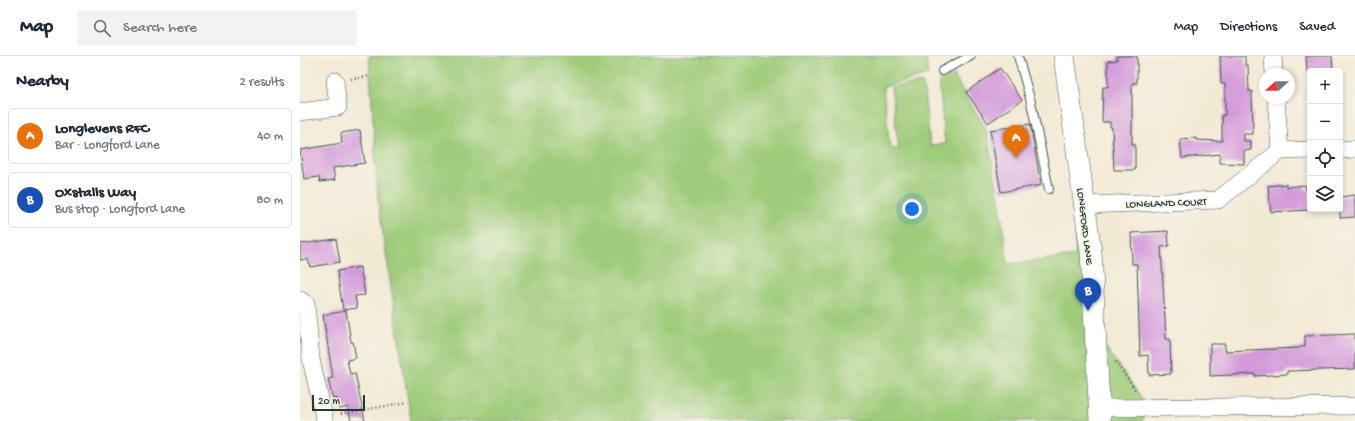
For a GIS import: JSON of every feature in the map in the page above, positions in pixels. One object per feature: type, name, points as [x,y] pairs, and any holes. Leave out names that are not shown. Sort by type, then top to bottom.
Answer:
[{"type":"street","name":"LONGFORD LANE","points":[[1064,56],[1091,252],[1100,414]]},
{"type":"street","points":[[1273,56],[1274,68]]},
{"type":"street","points":[[300,112],[338,107],[335,81]]},
{"type":"street","points":[[1276,104],[1280,151],[1307,150]]},
{"type":"street","points":[[1343,150],[1355,150]]},
{"type":"street","name":"LONGLAND COURT","points":[[1084,205],[1218,200],[1280,151]]},
{"type":"street","points":[[300,300],[306,304],[311,359],[324,419]]},
{"type":"street","points":[[1100,414],[1149,408],[1355,406]]},
{"type":"lane","points":[[942,70],[971,56]]},
{"type":"lane","points":[[1018,56],[1031,102],[1049,189]]},
{"type":"path","points":[[1114,360],[1149,408]]},
{"type":"path","points":[[324,419],[408,402]]},
{"type":"green space","points":[[369,56],[926,56],[928,75],[883,87],[890,148],[899,149],[891,87],[923,83],[930,145],[945,144],[939,81],[954,76],[986,129],[999,198],[1008,264],[1076,256],[1075,240],[1084,205],[1097,335],[1149,408],[1142,421],[411,421],[378,200]]},
{"type":"building","points":[[1117,56],[1137,56],[1137,83],[1132,83],[1132,144],[1135,144],[1135,170],[1114,170],[1112,127],[1110,127],[1110,122],[1102,122],[1103,87],[1108,87],[1108,61],[1117,60]]},
{"type":"building","points":[[1220,56],[1245,56],[1245,65],[1248,65],[1249,91],[1252,91],[1253,134],[1244,134],[1244,141],[1251,141],[1251,150],[1244,151],[1244,164],[1220,163],[1220,154],[1182,158],[1180,139],[1196,138],[1196,140],[1222,141],[1222,115],[1225,115],[1225,84],[1221,84]]},
{"type":"building","points":[[1306,56],[1332,56],[1333,68],[1307,68],[1307,71]]},
{"type":"building","points":[[1000,68],[1022,100],[988,123],[966,92]]},
{"type":"building","points":[[1030,124],[1041,185],[1001,192],[990,130]]},
{"type":"building","points":[[360,130],[365,163],[333,168],[335,180],[320,182],[319,177],[304,179],[300,150],[342,143],[341,133]]},
{"type":"building","points":[[1286,184],[1286,187],[1305,185],[1307,190],[1307,210],[1271,212],[1268,186]]},
{"type":"building","points":[[1355,195],[1355,217],[1340,218],[1340,212],[1343,212],[1343,197]]},
{"type":"building","points":[[1168,231],[1169,246],[1161,247],[1166,339],[1170,339],[1171,374],[1149,375],[1148,355],[1140,356],[1137,264],[1132,264],[1131,233]]},
{"type":"building","points":[[336,239],[340,262],[310,267],[308,259],[300,260],[300,244]]},
{"type":"building","points":[[360,267],[365,295],[355,296],[357,308],[343,310],[337,271]]},
{"type":"building","points":[[346,311],[351,342],[353,342],[356,358],[347,360],[350,374],[355,373],[365,421],[351,421],[348,407],[339,409],[337,398],[333,399],[328,379],[333,378],[323,315]]},
{"type":"building","points":[[1355,334],[1355,369],[1287,371],[1287,374],[1255,376],[1255,374],[1210,376],[1210,344],[1225,344],[1225,351],[1299,348],[1305,346],[1305,336]]},
{"type":"place","name":"Longlevens RFC","points":[[1016,158]]},
{"type":"place","name":"Oxstalls Way","points":[[1088,311]]}]
